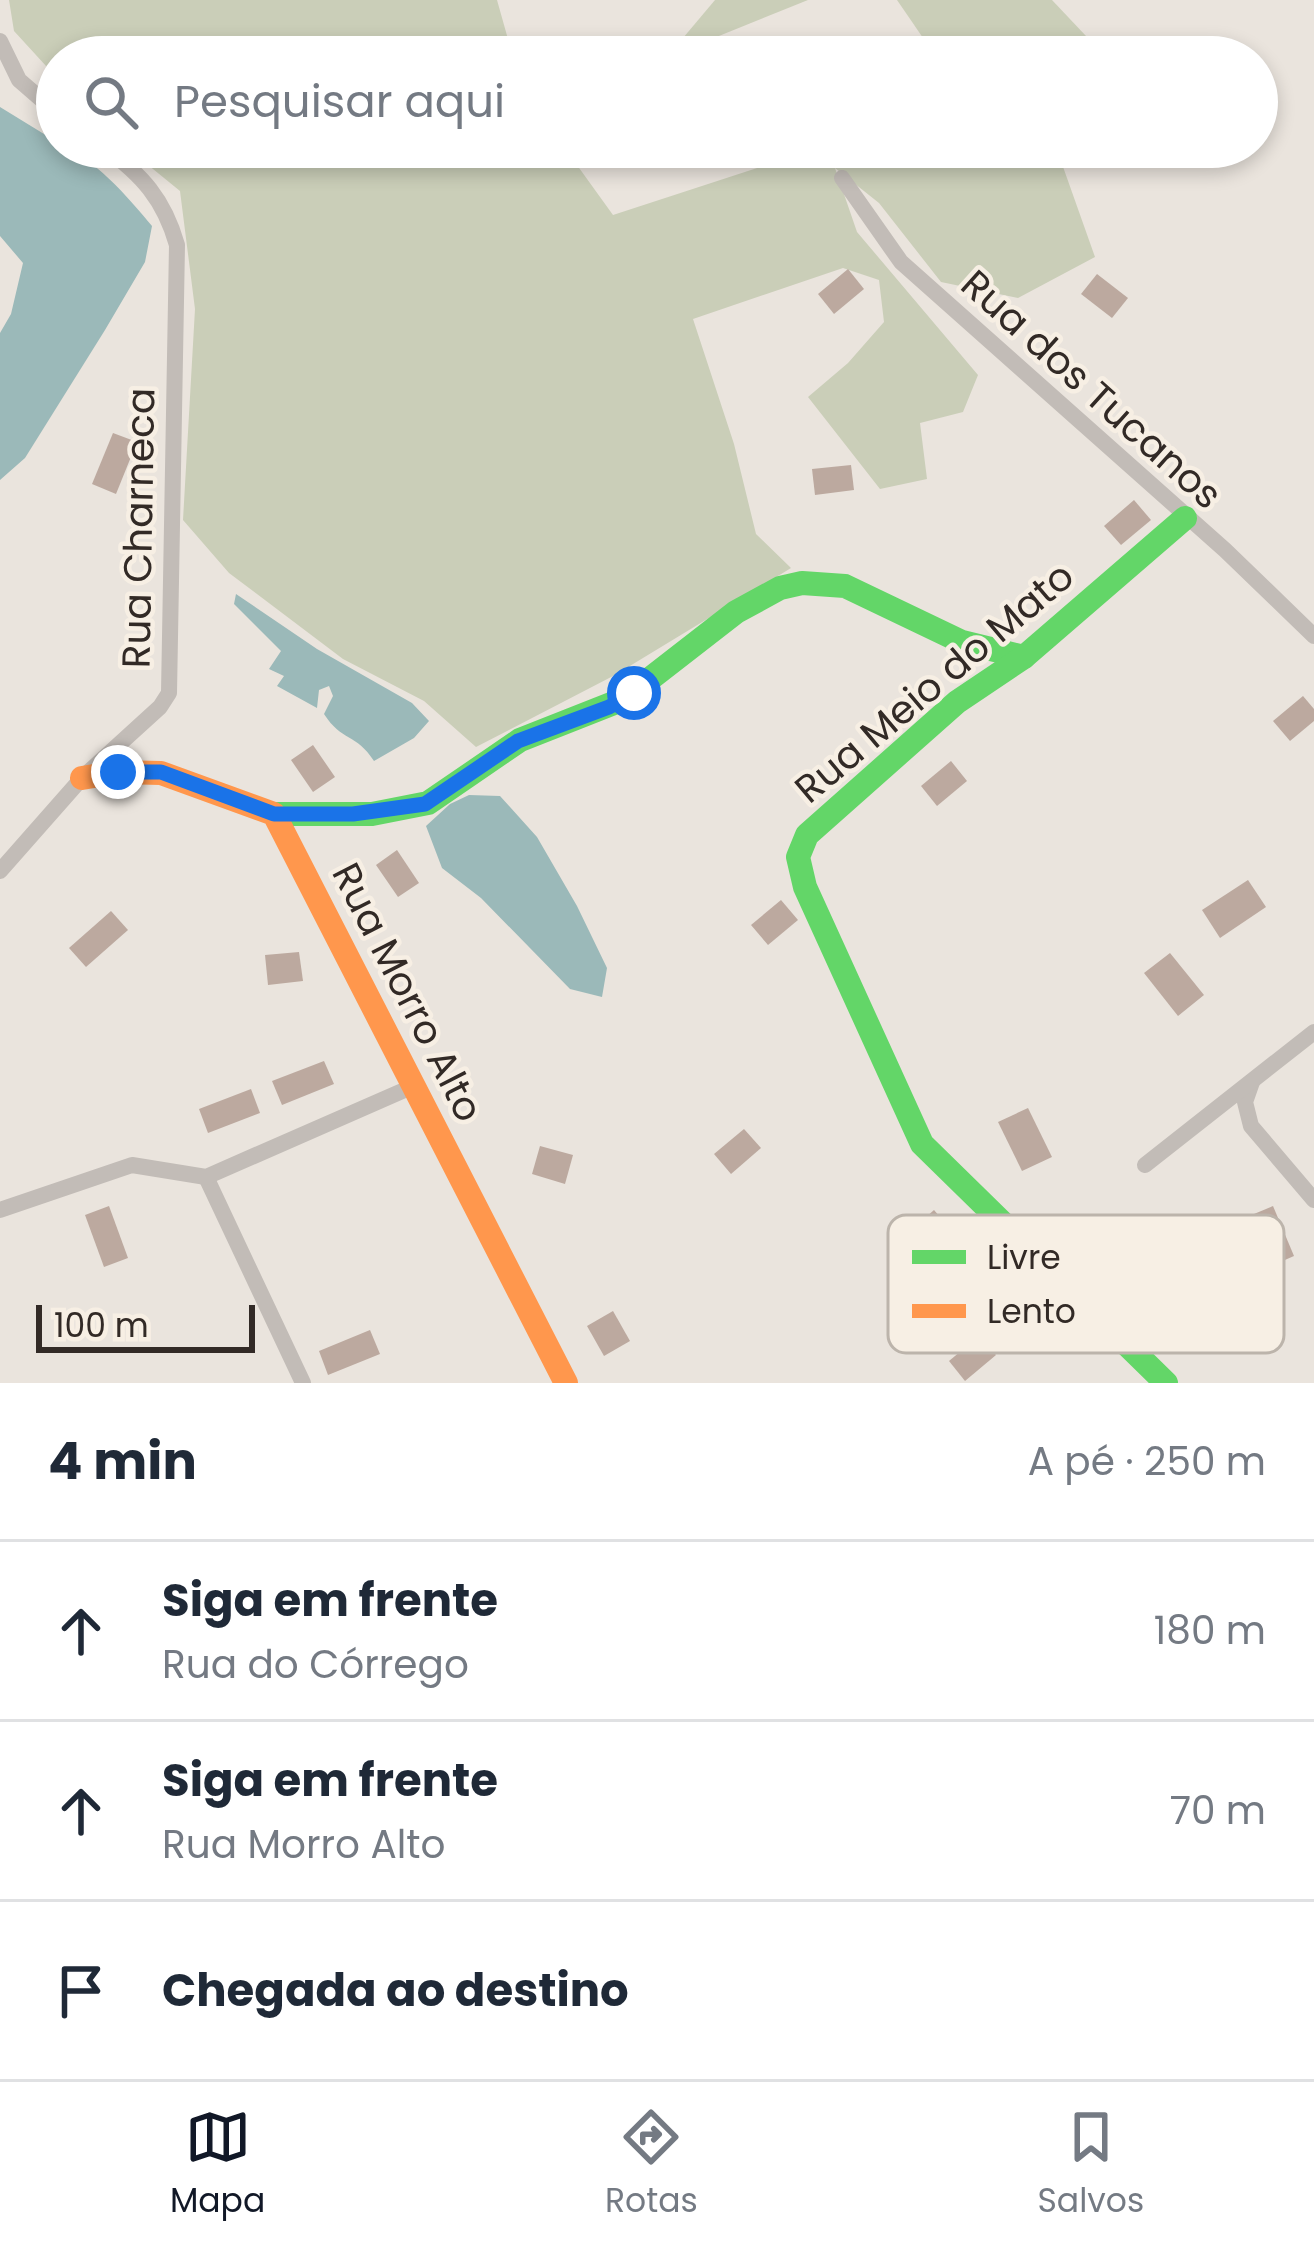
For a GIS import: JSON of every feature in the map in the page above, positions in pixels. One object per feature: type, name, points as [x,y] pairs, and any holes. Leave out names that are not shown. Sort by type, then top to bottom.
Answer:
[{"type":"street","points":[[0,41],[19,80],[36,95]]},
{"type":"street","name":"Rua Charneca","points":[[0,871],[82,778],[169,693],[177,244],[167,212],[149,184],[130,168]]},
{"type":"street","name":"Rua dos Tucanos","points":[[842,178],[901,262],[1225,550],[1314,636]]},
{"type":"street","name":"Rua Meio do Mato","points":[[994,1215],[922,1144],[805,886],[798,856],[807,835],[940,717],[1024,656],[1185,518]]},
{"type":"street","points":[[82,778],[161,772],[274,814],[353,814],[425,804],[518,741],[634,693],[722,623],[777,590],[800,583],[842,585],[917,617],[958,641],[1024,656]]},
{"type":"street","name":"Rua Morro Alto","points":[[274,814],[566,1383]]},
{"type":"street","points":[[1145,1165],[1314,1032]]},
{"type":"street","points":[[1252,1081],[1245,1102],[1251,1126],[1314,1201]]},
{"type":"street","points":[[0,1210],[132,1165],[206,1177],[416,1084]]},
{"type":"street","points":[[206,1177],[303,1383]]},
{"type":"street","name":"Rua Meio do Mato","points":[[1135,1353],[1166,1383]]},
{"type":"green space","points":[[9,0],[497,0],[507,36],[36,36],[36,55],[14,31]]},
{"type":"green space","points":[[715,0],[808,0],[719,36],[685,36]]},
{"type":"green space","points":[[897,0],[1052,0],[1086,36],[922,36]]},
{"type":"green space","points":[[152,168],[579,168],[613,215],[757,168],[835,168],[857,232],[978,375],[963,412],[920,423],[927,479],[880,489],[808,397],[848,363],[884,322],[879,280],[843,268],[693,319],[734,444],[756,534],[791,568],[615,675],[476,747],[424,701],[343,659],[229,573],[183,520],[195,309],[180,191]]},
{"type":"green space","points":[[835,168],[1063,168],[1095,257],[1018,298],[941,282],[879,203]]},
{"type":"water","points":[[0,107],[36,129],[36,168],[97,168],[152,226],[145,262],[105,330],[25,458],[0,480],[0,333],[11,314],[23,263],[0,236]]},
{"type":"water","points":[[236,594],[317,649],[412,703],[429,721],[414,738],[374,761],[324,714],[333,696],[329,686],[319,690],[317,708],[277,686],[284,676],[269,669],[281,651],[234,604]]},
{"type":"water","points":[[469,795],[500,796],[537,837],[607,968],[602,997],[570,989],[481,898],[442,868],[426,826],[450,804]]},
{"type":"building","points":[[848,269],[864,289],[834,314],[818,294]]},
{"type":"building","points":[[1097,274],[1128,298],[1112,318],[1081,294]]},
{"type":"building","points":[[113,433],[137,442],[116,494],[92,484]]},
{"type":"building","points":[[851,465],[854,490],[815,495],[812,469]]},
{"type":"building","points":[[1134,500],[1151,520],[1121,545],[1104,526]]},
{"type":"building","points":[[1303,696],[1314,709],[1314,721],[1290,741],[1273,721]]},
{"type":"building","points":[[313,745],[335,777],[313,792],[291,760]]},
{"type":"building","points":[[951,761],[967,781],[937,806],[921,786]]},
{"type":"building","points":[[397,850],[419,883],[398,897],[376,865]]},
{"type":"building","points":[[1248,880],[1266,907],[1220,938],[1202,910]]},
{"type":"building","points":[[781,900],[798,920],[768,945],[751,925]]},
{"type":"building","points":[[111,911],[128,930],[86,967],[69,948]]},
{"type":"building","points":[[299,952],[303,981],[268,985],[265,955]]},
{"type":"building","points":[[1170,953],[1204,995],[1178,1016],[1144,973]]},
{"type":"building","points":[[324,1061],[334,1084],[282,1105],[272,1081]]},
{"type":"building","points":[[251,1089],[260,1113],[208,1133],[199,1109]]},
{"type":"building","points":[[1028,1108],[1052,1157],[1022,1171],[998,1122]]},
{"type":"building","points":[[744,1129],[761,1148],[731,1174],[714,1154]]},
{"type":"building","points":[[540,1146],[573,1155],[565,1184],[532,1174]]},
{"type":"building","points":[[109,1206],[128,1258],[104,1267],[85,1215]]},
{"type":"building","points":[[1273,1206],[1277,1215],[1252,1215]]},
{"type":"building","points":[[1284,1232],[1294,1256],[1284,1260]]},
{"type":"building","points":[[613,1311],[630,1341],[604,1356],[587,1326]]},
{"type":"building","points":[[370,1330],[380,1354],[328,1375],[319,1351]]},
{"type":"building","points":[[959,1353],[996,1355],[965,1381],[949,1361]]},
{"type":"traffic: fast","points":[[994,1215],[922,1144],[805,887],[798,857],[807,835],[957,702],[1024,657],[1185,518]]},
{"type":"traffic: fast","points":[[274,814],[372,814],[428,803],[520,740],[624,699],[736,612],[780,588],[802,583],[845,586],[962,642],[1024,657]]},
{"type":"traffic: fast","points":[[1135,1353],[1166,1383]]},
{"type":"traffic: slow","points":[[82,778],[118,772],[161,773],[274,814],[566,1383]]},
{"type":"route","points":[[118,772],[161,772],[274,814],[353,814],[425,804],[518,741],[634,693]]}]
